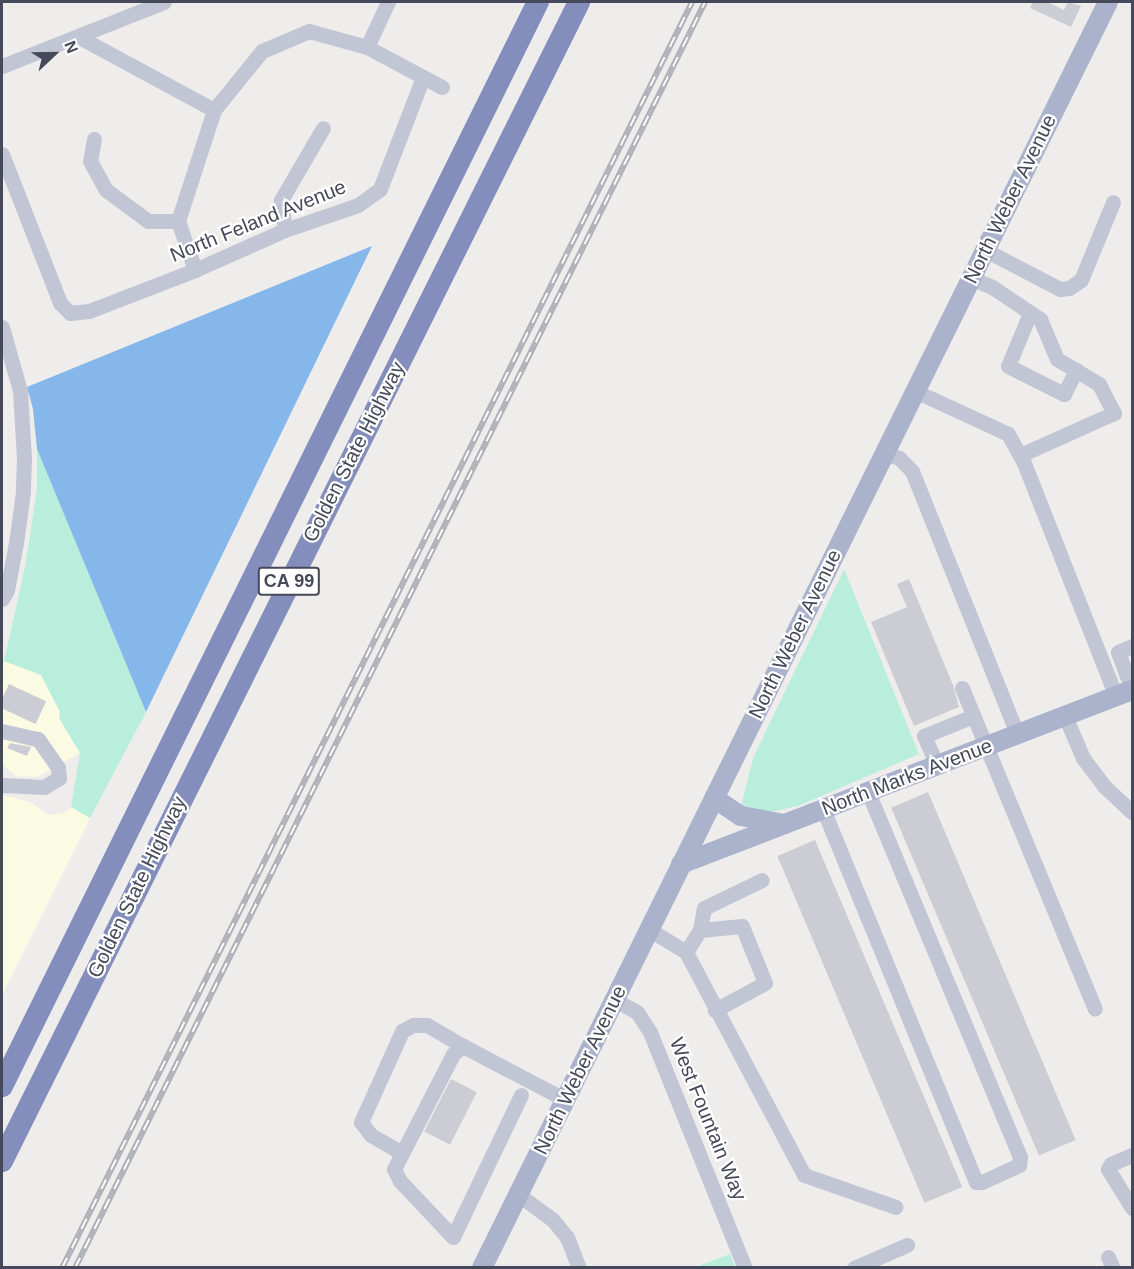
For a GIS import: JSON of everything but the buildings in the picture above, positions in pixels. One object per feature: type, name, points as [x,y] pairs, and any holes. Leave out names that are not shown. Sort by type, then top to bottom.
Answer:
[{"type":"highway","name":"Golden State Highway","points":[[2,1086],[538,2]]},
{"type":"highway","name":"Golden State Highway","points":[[2,1161],[579,2]]},
{"type":"main road","name":"North Weber Avenue","points":[[483,1267],[1108,2]]},
{"type":"main road","name":"North Marks Avenue","points":[[681,864],[1127,692]]},
{"type":"main road","points":[[714,798],[741,816],[784,825]]},
{"type":"street","points":[[2,66],[164,2]]},
{"type":"street","points":[[367,47],[388,2]]},
{"type":"street","points":[[195,270],[178,221],[214,110],[262,51],[309,31],[367,47],[442,87]]},
{"type":"street","points":[[79,36],[214,110]]},
{"type":"street","name":"North Feland Avenue","points":[[2,154],[60,303],[70,313],[89,311],[195,270],[285,230],[358,205],[380,189],[423,77]]},
{"type":"street","points":[[285,230],[280,200],[323,128]]},
{"type":"street","points":[[94,139],[90,161],[106,190],[148,221],[178,221]]},
{"type":"street","points":[[985,250],[1060,289],[1069,288],[1081,279],[1113,202]]},
{"type":"street","points":[[971,278],[992,288],[1040,319],[1058,359],[1099,384],[1114,413],[1020,455]]},
{"type":"street","points":[[1030,313],[1008,366],[1064,394],[1076,370]]},
{"type":"street","points":[[2,327],[20,391],[24,458],[23,492],[16,543],[7,590],[2,599]]},
{"type":"street","points":[[915,390],[1008,434],[1020,455],[1127,692]]},
{"type":"street","points":[[884,453],[899,458],[912,471],[1017,734]]},
{"type":"street","points":[[1127,692],[1118,652],[1132,646]]},
{"type":"street","points":[[962,688],[984,747],[1095,1009]]},
{"type":"street","points":[[937,765],[924,736],[973,716]]},
{"type":"street","points":[[1065,716],[1083,758],[1105,787],[1132,812]]},
{"type":"street","points":[[2,730],[38,738],[54,760],[59,778],[44,787],[2,785]]},
{"type":"street","points":[[823,809],[976,1182],[982,1182],[1019,1165],[1020,1157],[868,792]]},
{"type":"street","points":[[686,952],[700,930],[704,908],[762,880]]},
{"type":"street","points":[[700,930],[742,926],[765,983],[715,1010]]},
{"type":"street","points":[[650,930],[686,952],[804,1175],[896,1207]]},
{"type":"street","name":"West Fountain Way","points":[[615,1000],[637,1012],[650,1032],[744,1268]]},
{"type":"street","points":[[402,1154],[371,1135],[361,1122],[402,1031],[413,1024],[427,1025],[566,1100]]},
{"type":"street","points":[[463,1046],[453,1054],[394,1169],[400,1181],[453,1237],[521,1095]]},
{"type":"street","points":[[1132,1155],[1111,1164],[1108,1169],[1132,1208]]},
{"type":"street","points":[[519,1195],[553,1220],[567,1237],[579,1268]]},
{"type":"street","points":[[854,1268],[907,1245]]},
{"type":"shaded area","points":[[4,661],[41,675],[60,712],[59,718],[80,753],[37,777],[16,776],[2,764]]},
{"type":"shaded area","points":[[2,795],[30,802],[48,815],[63,813],[71,807],[90,818],[2,995]]},
{"type":"green space","points":[[37,449],[146,712],[90,818],[71,807],[80,753],[59,718],[60,712],[41,675],[4,661],[25,567],[37,489]]},
{"type":"green space","points":[[844,569],[919,754],[798,806],[756,815],[743,806],[742,802],[753,758]]},
{"type":"green space","points":[[730,1254],[735,1267],[696,1267]]},
{"type":"water","points":[[372,246],[146,712],[37,449],[33,409],[27,387]]},
{"type":"railway","points":[[62,1268],[692,2]]},
{"type":"railway","points":[[75,1268],[705,2]]}]
